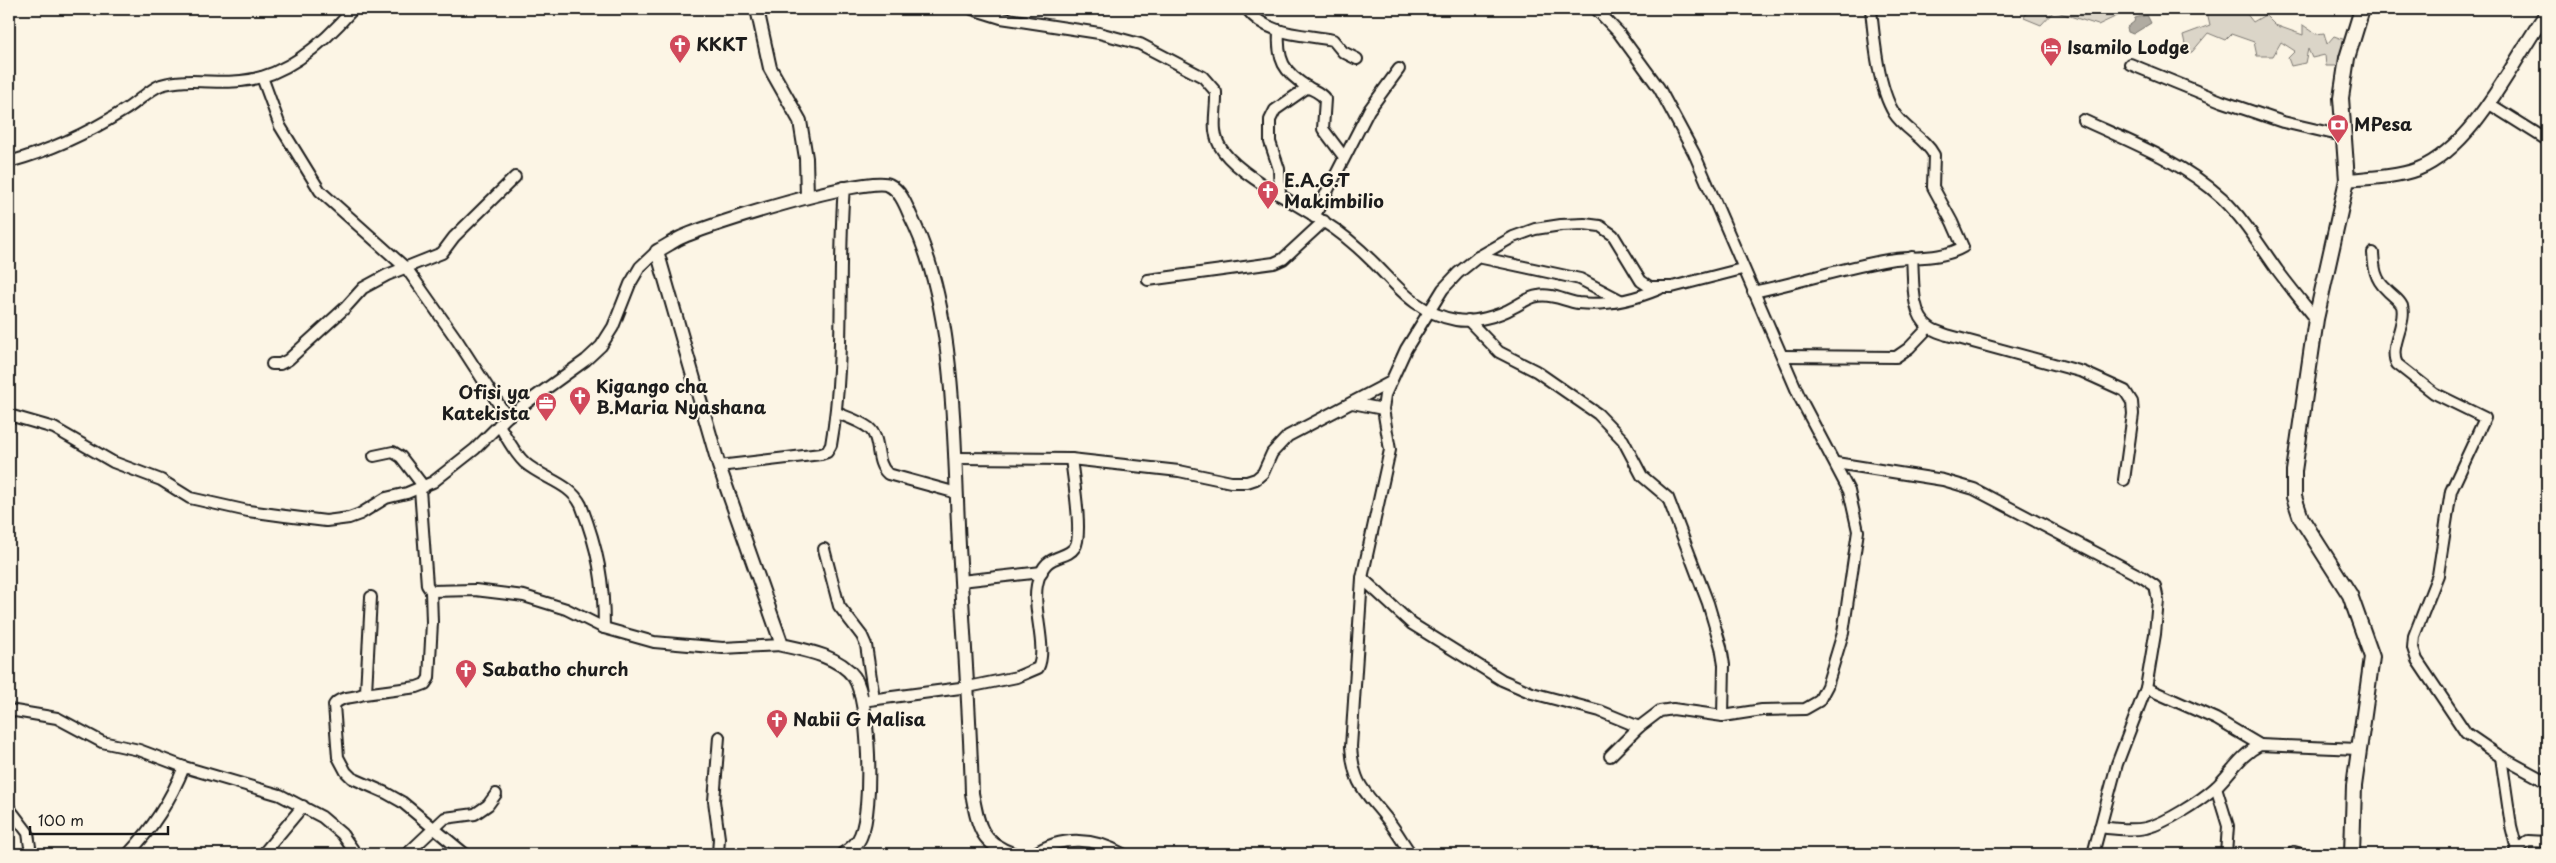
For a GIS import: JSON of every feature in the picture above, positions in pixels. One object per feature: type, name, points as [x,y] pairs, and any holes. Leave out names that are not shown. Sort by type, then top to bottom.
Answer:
[{"type":"main road","points":[[2352,854],[2354,786],[2358,749],[2366,715],[2372,657],[2350,595],[2301,518],[2294,497],[2294,471],[2316,319],[2347,180],[2341,98],[2347,58],[2362,9]]},
{"type":"street","points":[[9,162],[48,149],[77,136],[124,111],[159,86],[208,80],[241,81],[262,77],[306,54],[331,34],[353,9]]},
{"type":"street","points":[[757,9],[770,68],[800,122],[806,158],[807,196]]},
{"type":"street","points":[[972,9],[1001,18],[1099,32],[1140,44],[1203,77],[1216,92],[1214,128],[1217,141],[1223,151],[1280,195],[1319,219],[1373,262],[1404,296],[1415,304],[1456,320],[1468,320],[1497,314],[1532,297],[1541,295],[1580,303],[1633,299],[1660,288],[1742,269]]},
{"type":"street","points":[[1247,9],[1264,24],[1279,30],[1297,36],[1333,40],[1343,52],[1357,60]]},
{"type":"street","points":[[1596,9],[1618,32],[1659,88],[1694,153],[1742,269],[1783,356],[1800,398],[1836,463],[1849,491],[1858,531],[1843,633],[1827,686],[1819,701],[1805,709],[1762,710],[1723,716],[1673,709],[1660,711],[1639,727],[1610,756]]},
{"type":"street","points":[[1753,292],[1887,260],[1941,255],[1954,252],[1963,247],[1933,186],[1934,154],[1894,114],[1874,47],[1871,9]]},
{"type":"street","points":[[2347,180],[2402,173],[2418,169],[2434,160],[2456,143],[2488,104],[2547,12]]},
{"type":"street","points":[[1279,30],[1278,51],[1280,60],[1296,79],[1325,99],[1323,128],[1344,157]]},
{"type":"street","points":[[2130,64],[2221,101],[2283,122],[2343,136]]},
{"type":"street","points":[[1148,280],[1274,264],[1283,259],[1319,219],[1344,157],[1369,110],[1399,69]]},
{"type":"street","points":[[262,77],[280,126],[320,191],[407,269],[457,340],[507,417]]},
{"type":"street","points":[[1280,195],[1280,169],[1268,133],[1270,120],[1275,110],[1308,87]]},
{"type":"street","points":[[2488,104],[2547,140]]},
{"type":"street","points":[[2083,120],[2152,152],[2189,172],[2223,199],[2248,228],[2278,271],[2316,319]]},
{"type":"street","points":[[272,364],[280,364],[288,360],[345,308],[363,288],[387,275],[407,269],[442,254],[454,237],[515,178]]},
{"type":"street","points":[[9,415],[54,428],[113,462],[161,480],[190,498],[248,511],[339,521],[360,514],[386,498],[422,488],[476,449],[507,417],[586,360],[601,346],[613,327],[630,284],[640,267],[657,251],[681,238],[807,196],[844,187],[879,184],[892,187],[904,202],[920,233],[931,266],[939,302],[956,458],[960,581],[968,687],[972,794],[976,818],[987,840],[994,846],[1013,854]]},
{"type":"street","points":[[719,466],[827,452],[831,445],[837,413],[839,381],[840,232],[844,187]]},
{"type":"street","points":[[1411,854],[1386,818],[1362,790],[1352,766],[1351,747],[1362,578],[1371,529],[1389,458],[1390,442],[1383,409],[1389,383],[1429,309],[1453,278],[1478,257],[1513,237],[1535,229],[1584,224],[1600,226],[1613,235],[1641,281],[1650,287],[1660,288]]},
{"type":"street","points":[[657,251],[719,466],[782,644]]},
{"type":"street","points":[[2374,253],[2374,270],[2378,280],[2401,304],[2402,313],[2395,355],[2397,364],[2434,392],[2486,418],[2452,491],[2438,575],[2419,620],[2413,648],[2417,660],[2466,733],[2502,757],[2547,782]]},
{"type":"street","points":[[1478,257],[1580,279],[1621,300]]},
{"type":"street","points":[[1912,257],[1915,301],[1920,317],[1929,327],[1947,335],[2083,372],[2125,392],[2132,402],[2133,414],[2124,480]]},
{"type":"street","points":[[1468,320],[1499,352],[1536,371],[1598,414],[1623,440],[1642,476],[1668,498],[1708,603],[1721,647],[1724,664],[1723,716]]},
{"type":"street","points":[[1783,356],[1896,357],[1909,348],[1929,327]]},
{"type":"street","points":[[956,458],[1024,457],[1072,459],[1179,471],[1231,482],[1247,482],[1256,480],[1263,473],[1272,453],[1288,436],[1389,383]]},
{"type":"street","points":[[1352,403],[1383,409]]},
{"type":"street","points":[[837,413],[868,428],[873,433],[881,468],[888,474],[956,492]]},
{"type":"street","points":[[499,425],[515,452],[526,463],[568,489],[576,496],[581,505],[601,567],[604,586],[604,628]]},
{"type":"street","points":[[374,456],[393,452],[402,457],[422,488],[427,585],[431,591],[432,622],[429,678],[425,684],[417,688],[364,694],[338,700],[334,705],[337,751],[342,768],[352,778],[402,802],[465,854]]},
{"type":"street","points":[[868,699],[968,687],[1016,677],[1038,668],[1041,654],[1035,604],[1042,572],[1048,561],[1074,549],[1076,544],[1078,528],[1072,459]]},
{"type":"street","points":[[1836,463],[1942,480],[1974,489],[2155,586],[2158,600],[2146,688],[2117,764],[2094,854]]},
{"type":"street","points":[[824,549],[839,606],[862,636],[866,645],[868,753],[865,824],[854,846],[843,854]]},
{"type":"street","points":[[960,581],[1042,572]]},
{"type":"street","points":[[1362,578],[1412,624],[1502,680],[1532,692],[1600,712],[1639,727]]},
{"type":"street","points":[[431,591],[475,590],[524,596],[566,609],[604,628],[654,642],[723,648],[782,644],[811,652],[837,663],[853,676],[868,699]]},
{"type":"street","points":[[364,694],[367,688],[371,596]]},
{"type":"street","points":[[2146,688],[2216,718],[2260,744],[2358,749]]},
{"type":"street","points":[[9,710],[57,718],[91,738],[139,750],[184,767],[280,795],[322,817],[342,834],[356,854]]},
{"type":"street","points":[[718,854],[720,838],[714,801],[719,737]]},
{"type":"street","points":[[2100,827],[2131,830],[2147,828],[2163,821],[2216,787],[2249,750],[2260,744]]},
{"type":"street","points":[[2502,757],[2515,852]]},
{"type":"street","points":[[128,854],[149,830],[178,783],[184,767]]},
{"type":"street","points":[[2216,787],[2228,826],[2226,854]]},
{"type":"street","points":[[407,854],[445,818],[468,815],[482,810],[496,794]]},
{"type":"street","points":[[263,854],[303,806]]},
{"type":"street","points":[[9,808],[28,833],[31,854]]},
{"type":"street","points":[[1034,854],[1043,848],[1062,842],[1082,840],[1097,842],[1123,854]]},
{"type":"street","points":[[2515,852],[2528,841],[2547,842]]},
{"type":"shaded area","points":[[2028,9],[2085,9],[2089,13],[2104,9],[2132,9],[2098,25],[2054,11],[2041,25],[2024,18]]},
{"type":"shaded area","points":[[2198,9],[2226,9],[2225,11],[2246,13],[2253,22],[2265,15],[2275,25],[2303,35],[2303,25],[2316,34],[2324,33],[2327,44],[2334,36],[2348,41],[2340,66],[2326,66],[2325,55],[2312,58],[2308,49],[2305,63],[2291,66],[2288,58],[2295,51],[2281,42],[2273,56],[2257,56],[2254,42],[2231,34],[2225,40],[2208,33],[2192,52],[2187,53],[2183,35],[2210,25],[2207,12]]},
{"type":"shaded area","points":[[2147,15],[2151,23],[2133,34],[2128,32],[2127,27],[2134,22],[2135,18]]},
{"type":"place","name":"KKKT","points":[[680,64]]},
{"type":"place","name":"Isamilo Lodge","points":[[2051,67]]},
{"type":"place","name":"MPesa","points":[[2338,144]]},
{"type":"place","name":"E.A.G.T Makimbilio","points":[[1268,210]]},
{"type":"place","name":"Kigango cha B.Maria Nyashana","points":[[580,416]]},
{"type":"place","name":"Ofisi ya Katekista","points":[[546,422]]},
{"type":"place","name":"Sabatho church","points":[[466,689]]},
{"type":"place","name":"Nabii G Malisa","points":[[777,739]]}]
